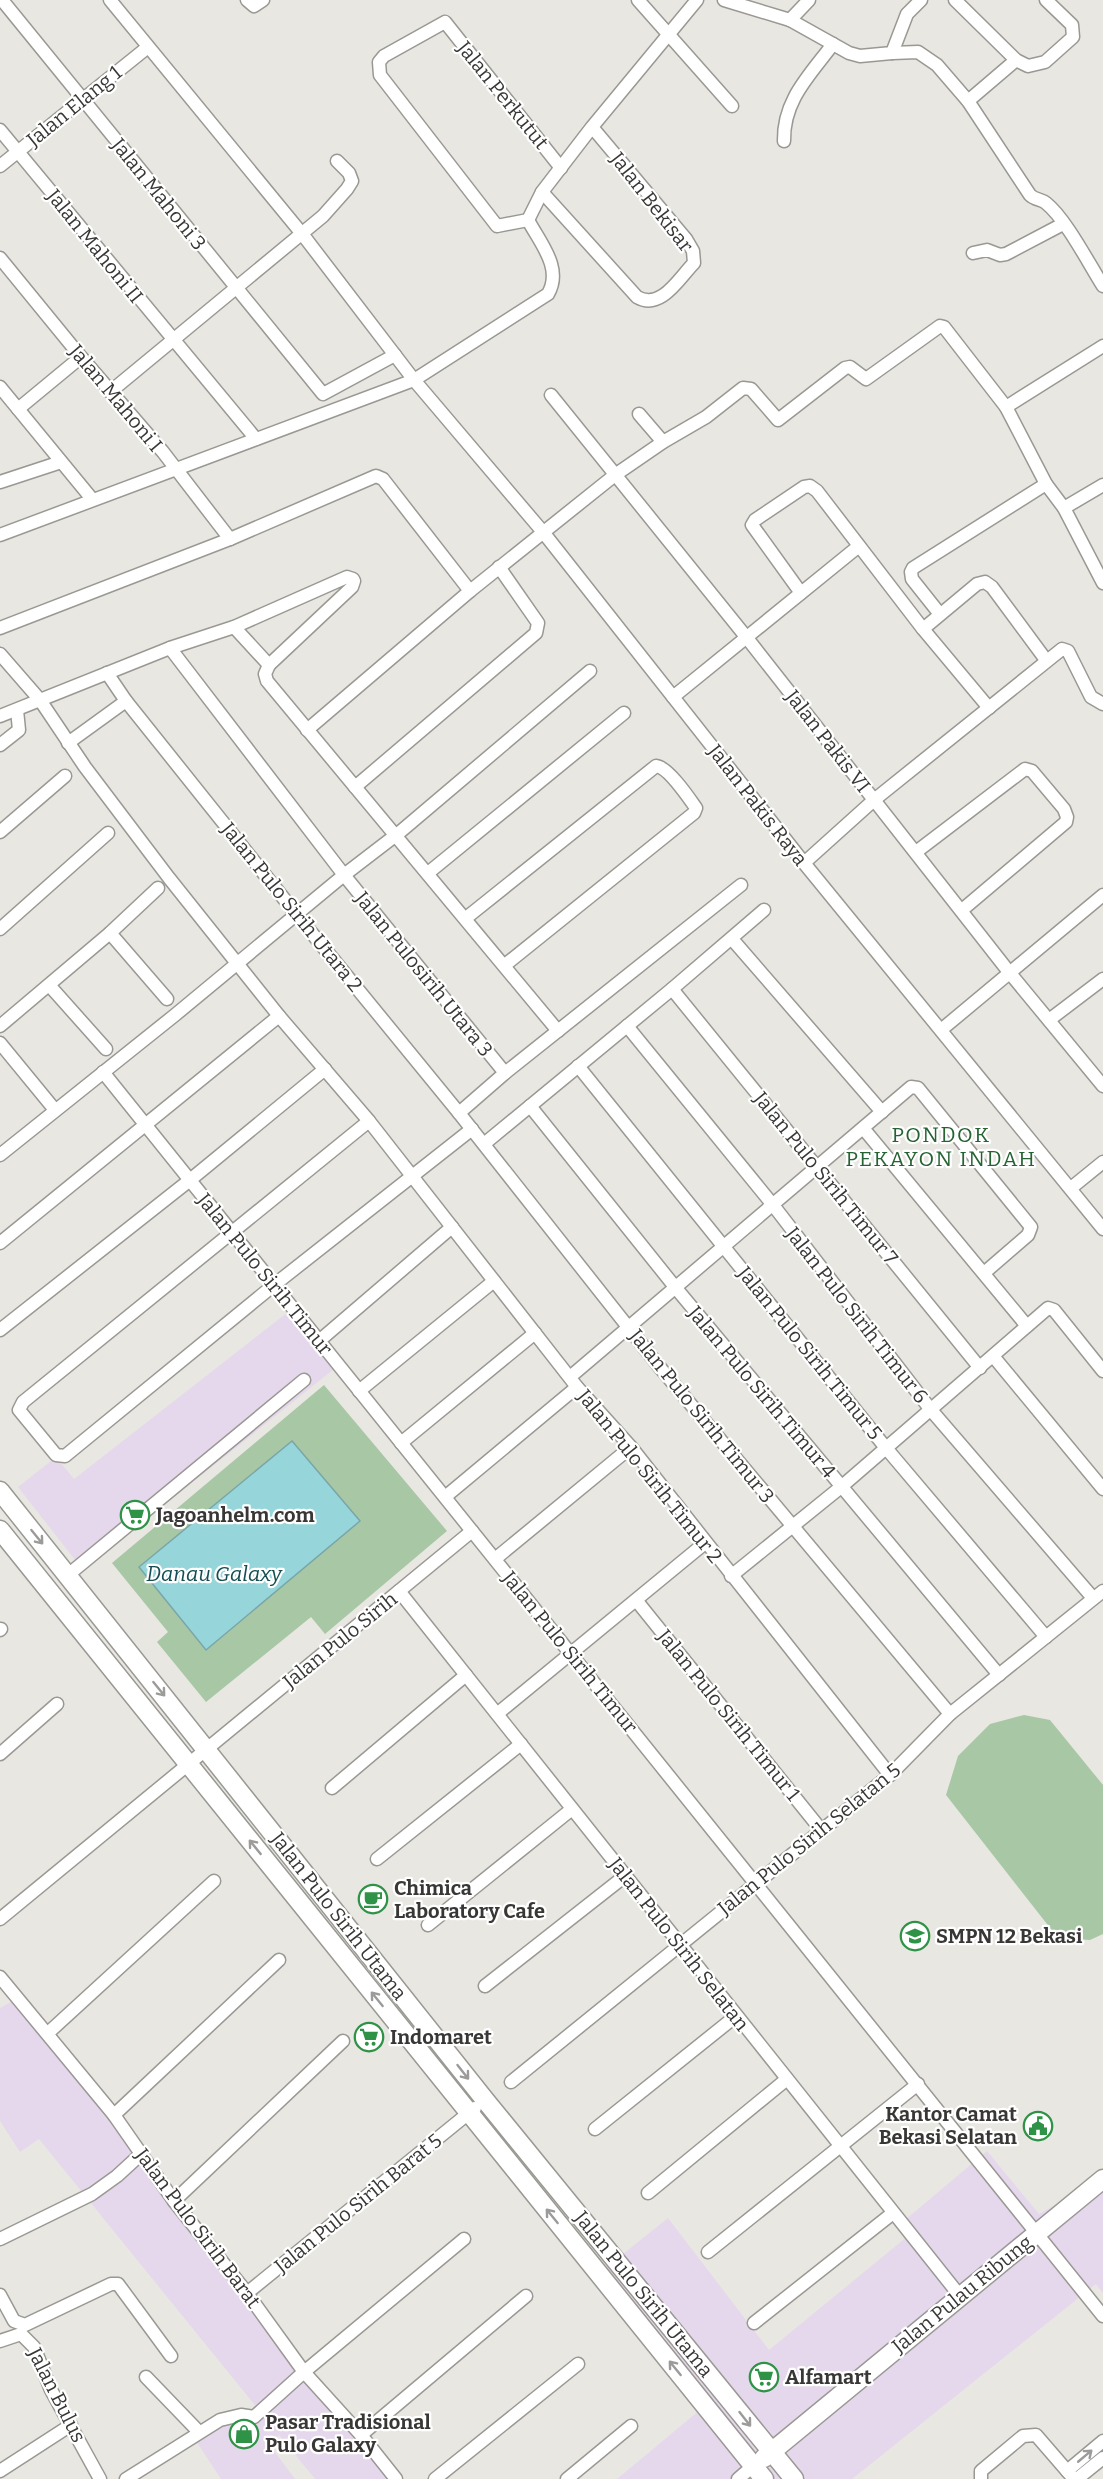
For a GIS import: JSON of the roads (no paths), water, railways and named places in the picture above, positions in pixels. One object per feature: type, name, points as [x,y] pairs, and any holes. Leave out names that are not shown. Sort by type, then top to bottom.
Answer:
[{"type":"main road","name":"Jalan Pulo Sirih Utama","points":[[0,1491],[485,2100],[794,2479]]},
{"type":"main road","name":"Jalan Pulo Sirih Utama","points":[[0,1530],[758,2473]]},
{"type":"main road","name":"Jalan Pulau Ribung","points":[[758,2473],[771,2452],[1103,2179]]},
{"type":"main road","points":[[708,2409],[726,2395]]},
{"type":"street","name":"Jalan Mahoni 3","points":[[2,0],[81,100],[323,394],[395,355]]},
{"type":"street","name":"Jalan Pakis Raya","points":[[110,0],[303,235],[414,380],[543,532],[804,863],[1103,1229]]},
{"type":"street","points":[[247,0],[254,6],[263,0]]},
{"type":"street","points":[[638,0],[732,106]]},
{"type":"street","points":[[0,535],[414,380],[548,294],[554,285],[555,274],[528,220],[542,192],[592,127],[697,0]]},
{"type":"street","points":[[724,0],[790,20],[860,56],[918,52],[924,54],[937,65],[968,101],[1030,195],[1035,200],[1045,202],[1063,224],[1103,286]]},
{"type":"street","points":[[790,20],[809,0]]},
{"type":"street","points":[[892,53],[907,14],[921,0]]},
{"type":"street","points":[[955,0],[1016,60],[1028,66],[1045,62],[1073,37],[1072,25],[1046,0]]},
{"type":"street","name":"Jalan Perkutut","points":[[528,220],[497,226],[380,75],[379,62],[384,56],[446,22],[561,168]]},
{"type":"street","points":[[784,141],[784,126],[792,98],[833,44]]},
{"type":"street","name":"Jalan Elang 1","points":[[0,166],[148,47]]},
{"type":"street","points":[[968,101],[1016,60]]},
{"type":"street","name":"Jalan Bekisar","points":[[542,192],[637,297],[647,302],[660,299],[694,262],[695,259],[686,239],[592,127]]},
{"type":"street","name":"Jalan Mahoni II","points":[[0,130],[256,439]]},
{"type":"street","points":[[110,392],[303,235],[323,216],[351,184],[349,173],[337,161]]},
{"type":"street","points":[[973,253],[987,250],[1000,255],[1006,254],[1063,224]]},
{"type":"street","name":"Jalan Mahoni I","points":[[0,258],[110,392],[163,452],[230,539]]},
{"type":"street","points":[[308,730],[470,591],[615,475],[663,442],[706,417],[746,387],[751,389],[776,419],[779,419],[846,367],[850,367],[866,379],[940,326],[944,327],[1006,407],[1046,484],[1064,508],[1103,582]]},
{"type":"street","points":[[1006,407],[1103,346]]},
{"type":"street","points":[[18,409],[81,357]]},
{"type":"street","points":[[0,387],[92,499]]},
{"type":"street","name":"Jalan Pakis VI","points":[[551,395],[963,910],[1009,972],[1101,1082]]},
{"type":"street","points":[[639,414],[663,442]]},
{"type":"street","points":[[0,482],[62,462]]},
{"type":"street","points":[[0,628],[230,539],[379,476],[470,591]]},
{"type":"street","points":[[939,613],[912,579],[913,568],[1046,484]]},
{"type":"street","points":[[1064,508],[1103,485]]},
{"type":"street","points":[[801,593],[753,527],[754,521],[804,487],[811,486],[922,628],[989,708]]},
{"type":"street","points":[[673,697],[859,546]]},
{"type":"street","points":[[355,787],[536,633],[538,623],[499,567]]},
{"type":"street","points":[[0,716],[170,648],[234,627],[347,577],[353,579],[352,586],[269,665],[265,674],[267,681],[558,1031]]},
{"type":"street","points":[[922,628],[978,583],[987,582],[1046,660]]},
{"type":"street","points":[[234,627],[269,665]]},
{"type":"street","name":"Jalan Pulosirih Utara 3","points":[[170,648],[344,875],[505,1073]]},
{"type":"street","points":[[804,863],[874,801],[1062,649],[1066,649],[1091,697],[1103,704]]},
{"type":"street","name":"Jalan Pulo Sirih Timur 2","points":[[0,654],[40,700],[127,824],[279,1016],[369,1122],[573,1382],[631,1447],[890,1775]]},
{"type":"street","points":[[1,1151],[103,1072],[344,875],[396,836],[590,671]]},
{"type":"street","name":"Jalan Pulo Sirih Utara 2","points":[[107,673],[126,701],[297,915],[459,1113]]},
{"type":"street","points":[[69,743],[126,701]]},
{"type":"street","points":[[0,745],[19,730],[17,710]]},
{"type":"street","points":[[428,873],[624,713]]},
{"type":"street","points":[[466,918],[656,766],[664,770],[686,795],[696,808],[694,813],[505,965]]},
{"type":"street","points":[[916,852],[1023,770],[1032,771],[1064,809],[1067,817],[1065,823],[963,910]]},
{"type":"street","points":[[0,832],[65,776]]},
{"type":"street","points":[[0,929],[108,832]]},
{"type":"street","points":[[459,1113],[505,1073],[741,885]]},
{"type":"street","points":[[0,1026],[110,933],[159,888]]},
{"type":"street","points":[[941,1030],[1103,895]]},
{"type":"street","points":[[484,1144],[764,910]]},
{"type":"street","points":[[110,933],[167,999]]},
{"type":"street","points":[[732,939],[882,1112]]},
{"type":"street","points":[[1049,1020],[1103,979]]},
{"type":"street","points":[[49,985],[106,1049]]},
{"type":"street","name":"Jalan Pulo Sirih Timur 7","points":[[672,989],[980,1368]]},
{"type":"street","points":[[0,1243],[279,1016]]},
{"type":"street","name":"Jalan Pulo Sirih Timur 6","points":[[627,1026],[773,1205],[931,1410],[1098,1594]]},
{"type":"street","points":[[0,1043],[55,1110]]},
{"type":"street","name":"Jalan Pulo Sirih Timur 5","points":[[578,1066],[886,1448],[1046,1637]]},
{"type":"street","points":[[0,1330],[326,1069]]},
{"type":"street","name":"Jalan Pulo Sirih Timur","points":[[103,1072],[1103,2316]]},
{"type":"street","points":[[445,1497],[573,1382],[628,1326],[722,1245],[818,1168],[909,1088],[918,1088],[1030,1227],[1028,1235],[984,1273]]},
{"type":"street","name":"Jalan Pulo Sirih Timur 4","points":[[530,1106],[675,1287],[999,1675]]},
{"type":"street","name":"Jalan Pulo Sirih Timur 3","points":[[459,1113],[710,1428],[950,1714]]},
{"type":"street","points":[[369,1122],[23,1402],[19,1410],[56,1455],[65,1456],[274,1285],[472,1129]]},
{"type":"street","points":[[863,1128],[1027,1326]]},
{"type":"street","points":[[1071,1188],[1103,1162]]},
{"type":"street","points":[[319,1341],[452,1227]]},
{"type":"street","points":[[359,1391],[494,1281]]},
{"type":"street","points":[[731,1576],[841,1487],[1046,1310],[1053,1309],[1103,1371]]},
{"type":"street","points":[[401,1443],[535,1333]]},
{"type":"street","points":[[993,1356],[1103,1489]]},
{"type":"street","points":[[68,1575],[304,1380]]},
{"type":"street","points":[[495,1559],[631,1447]]},
{"type":"street","name":"Jalan Pulo Sirih","points":[[0,1919],[472,1531]]},
{"type":"street","points":[[496,1714],[705,1543]]},
{"type":"street","name":"Jalan Pulo Sirih Selatan","points":[[399,1591],[960,2296]]},
{"type":"street","name":"Jalan Pulo Sirih Selatan 5","points":[[511,2082],[890,1775],[950,1714],[1098,1594]]},
{"type":"street","name":"Jalan Pulo Sirih Timur 1","points":[[636,1600],[822,1831]]},
{"type":"street","points":[[332,1788],[466,1676]]},
{"type":"street","points":[[0,1754],[57,1704]]},
{"type":"street","points":[[377,1859],[521,1744]]},
{"type":"street","points":[[429,1925],[572,1809]]},
{"type":"street","points":[[484,1986],[625,1876]]},
{"type":"street","points":[[48,2033],[214,1881]]},
{"type":"street","points":[[114,2115],[279,1960]]},
{"type":"street","name":"Jalan Pulo Sirih Barat","points":[[0,1977],[114,2115],[174,2201],[247,2293],[304,2372],[361,2435],[396,2479]]},
{"type":"street","points":[[595,2129],[736,2016]]},
{"type":"street","points":[[174,2201],[343,2041]]},
{"type":"street","points":[[648,2193],[787,2079]]},
{"type":"street","points":[[708,2252],[918,2084]]},
{"type":"street","name":"Jalan Pulo Sirih Barat 5","points":[[247,2293],[485,2100]]},
{"type":"street","points":[[0,2239],[92,2194],[117,2176],[141,2154]]},
{"type":"street","points":[[754,2323],[893,2213]]},
{"type":"street","points":[[126,2479],[199,2432],[230,2416],[254,2417],[304,2372],[464,2239]]},
{"type":"street","points":[[0,2295],[14,2321],[25,2325],[111,2284],[118,2284],[171,2356]]},
{"type":"street","points":[[361,2435],[526,2296]]},
{"type":"street","name":"Jalan Bulus","points":[[0,2342],[21,2334],[29,2341],[38,2356],[51,2390],[100,2479]]},
{"type":"street","points":[[435,2479],[578,2364]]},
{"type":"street","points":[[146,2377],[199,2432]]},
{"type":"street","points":[[0,2471],[71,2425]]},
{"type":"street","points":[[567,2479],[631,2426]]},
{"type":"street","points":[[981,2479],[981,2471],[1023,2436],[1036,2435],[1073,2476]]},
{"type":"street","points":[[1073,2476],[1103,2440]]},
{"type":"street","points":[[1073,2476],[1103,2458]]},
{"type":"street","name":"Jalan Pulau Ribung","points":[[738,2479],[758,2473]]},
{"type":"water","name":"Danau Galaxy","points":[[292,1441],[360,1521],[206,1650],[139,1567]]},
{"type":"place","name":"Jagoanhelm.com","points":[[135,1515]]},
{"type":"place","name":"Chimica Laboratory Cafe","points":[[373,1899]]},
{"type":"place","name":"SMPN 12 Bekasi","points":[[915,1936]]},
{"type":"place","name":"Indomaret","points":[[369,2037]]},
{"type":"place","name":"Kantor Camat Bekasi Selatan","points":[[1038,2126]]},
{"type":"place","name":"Alfamart","points":[[764,2377]]},
{"type":"place","name":"Pasar Tradisional Pulo Galaxy","points":[[244,2434]]},
{"type":"district","name":"PONDOK PEKAYON INDAH","points":[[941,1147]]}]
